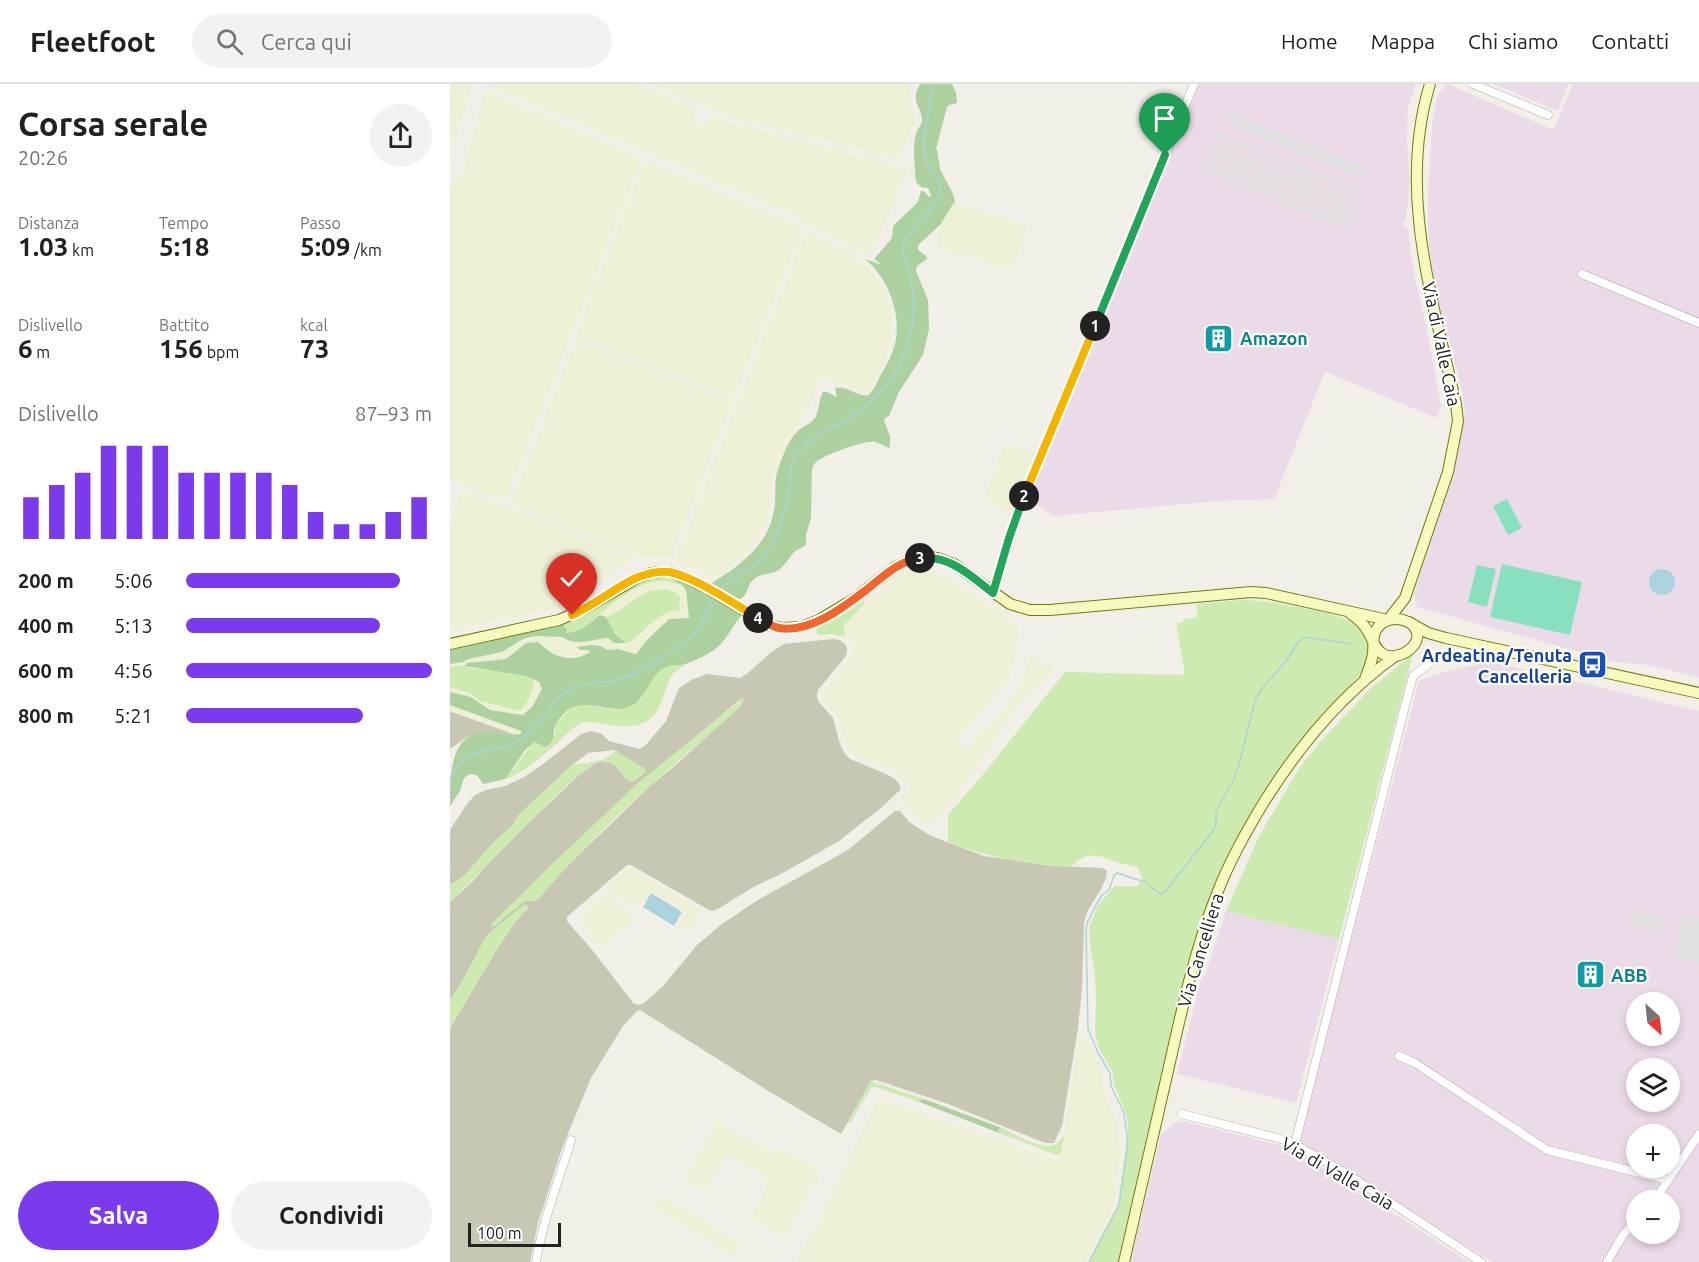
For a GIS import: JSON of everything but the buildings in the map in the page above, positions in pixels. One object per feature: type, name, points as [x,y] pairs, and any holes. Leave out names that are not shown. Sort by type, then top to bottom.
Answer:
[{"type":"main road","name":"Via di Valle Caia","points":[[1388,620],[1405,598],[1448,472],[1458,421],[1420,242],[1418,171],[1420,136],[1430,84]]},
{"type":"main road","points":[[450,645],[566,618],[632,580],[651,573],[670,572],[709,589],[769,625],[783,628],[801,627],[841,608],[898,565],[926,557],[950,562],[1010,604],[1032,610],[1254,592],[1388,620],[1399,618],[1428,633],[1446,638],[1699,693]]},
{"type":"main road","name":"Via di Valle Caia","points":[[1405,598],[1409,622]]},
{"type":"main road","points":[[1347,611],[1364,625],[1373,643],[1384,655],[1394,657],[1429,639],[1446,638]]},
{"type":"main road","points":[[1365,680],[1376,630],[1388,620]]},
{"type":"main road","points":[[1409,622],[1417,634],[1414,645]]},
{"type":"main road","name":"Via Cancelliera","points":[[1124,1262],[1186,991],[1222,882],[1247,830],[1291,761],[1316,729],[1365,680],[1394,657]]},
{"type":"street","points":[[993,593],[1019,510],[1194,84]]},
{"type":"street","points":[[1473,84],[1548,114]]},
{"type":"street","points":[[1582,274],[1699,323]]},
{"type":"street","points":[[1295,1144],[1413,676],[1430,663]]},
{"type":"street","points":[[1399,1056],[1415,1063],[1547,1150],[1668,1180]]},
{"type":"street","name":"Via di Valle Caia","points":[[1182,1114],[1289,1141],[1353,1177],[1481,1262]]},
{"type":"street","points":[[1662,1190],[1699,1134]]},
{"type":"street","points":[[536,1262],[539,1243],[571,1140]]},
{"type":"street","points":[[1607,1262],[1626,1232]]},
{"type":"shaded area","points":[[450,84],[473,84],[450,157]]},
{"type":"shaded area","points":[[487,84],[638,84],[698,109],[693,121],[706,126],[711,115],[908,169],[870,257],[807,224],[793,214]]},
{"type":"shaded area","points":[[651,84],[909,84],[915,122],[898,160],[731,117]]},
{"type":"shaded area","points":[[1199,84],[1416,84],[1408,107],[1407,138],[1410,182],[1406,219],[1402,225],[1408,228],[1412,263],[1441,406],[1437,418],[1325,372],[1274,499],[1218,501],[1054,516],[1026,498]]},
{"type":"shaded area","points":[[1447,84],[1554,130],[1573,84],[1699,84],[1699,677],[1647,665],[1616,662],[1417,607],[1414,594],[1461,438],[1465,412],[1462,391],[1432,277],[1428,227],[1432,123],[1438,94]]},
{"type":"shaded area","points":[[1493,84],[1568,84],[1558,111]]},
{"type":"shaded area","points":[[485,91],[642,158],[507,497],[503,500],[450,480],[450,185],[464,168]]},
{"type":"shaded area","points":[[1228,112],[1360,165],[1368,175],[1363,178],[1234,126],[1224,114]]},
{"type":"shaded area","points":[[1217,133],[1358,189],[1356,194],[1215,137]]},
{"type":"shaded area","points":[[1212,143],[1354,200],[1352,204],[1210,148]]},
{"type":"shaded area","points":[[1209,150],[1359,210],[1357,214],[1207,154]]},
{"type":"shaded area","points":[[1205,159],[1355,219],[1353,223],[1204,163]]},
{"type":"shaded area","points":[[645,160],[803,229],[734,398],[576,335]]},
{"type":"shaded area","points":[[1203,165],[1352,226],[1350,230],[1201,169]]},
{"type":"shaded area","points":[[954,202],[1027,226],[1012,270],[936,247],[941,225]]},
{"type":"shaded area","points":[[806,232],[853,254],[865,264],[884,291],[893,311],[890,343],[883,364],[868,392],[821,377],[773,476],[768,517],[760,535],[749,551],[717,578],[675,562]]},
{"type":"shaded area","points":[[576,339],[733,401],[671,558],[642,558],[510,505]]},
{"type":"shaded area","points":[[1005,443],[1035,453],[1011,512],[989,503],[985,496]]},
{"type":"shaded area","points":[[462,490],[635,558],[570,600],[566,600],[563,607],[450,631],[450,519]]},
{"type":"shaded area","points":[[933,568],[1014,621],[1017,626],[1015,659],[1008,679],[987,707],[955,741],[967,747],[1009,703],[1019,688],[1031,656],[1055,668],[1017,707],[957,796],[927,827],[900,800],[912,788],[892,768],[859,757],[851,751],[836,715],[822,699],[822,694],[852,656],[851,644],[856,641],[845,637],[844,631],[844,625],[849,619],[901,572]]},
{"type":"shaded area","points":[[662,581],[682,585],[686,590],[689,618],[669,619],[636,654],[618,649],[608,650],[600,646],[588,650],[591,651],[584,655],[569,658],[555,655],[544,647],[520,648],[506,659],[450,667],[450,664],[502,652],[523,639],[537,636],[634,639],[661,616],[671,611],[679,611],[680,604],[636,599],[613,615],[606,617],[600,615],[637,588]]},
{"type":"shaded area","points":[[833,639],[840,640],[846,645],[846,656],[818,690],[818,701],[833,718],[845,754],[850,759],[895,779],[900,785],[900,790],[839,841],[755,886],[718,909],[712,911],[707,909],[631,865],[627,865],[567,917],[567,921],[634,1004],[639,1005],[663,986],[697,945],[722,924],[758,900],[848,850],[895,811],[900,811],[909,822],[931,836],[984,856],[1053,866],[1103,868],[1107,871],[1106,878],[1084,922],[1078,1028],[1062,1126],[1054,1143],[1045,1143],[948,1104],[876,1080],[871,1081],[841,1134],[640,1010],[623,1026],[591,1078],[562,1148],[538,1223],[530,1262],[450,1262],[450,1028],[497,949],[528,908],[524,905],[487,935],[450,1000],[450,902],[472,882],[502,848],[579,775],[595,763],[602,761],[613,764],[627,781],[618,753],[614,750],[588,753],[571,766],[519,815],[512,826],[492,844],[465,875],[450,884],[450,830],[475,795],[505,786],[524,777],[581,734],[591,731],[602,734],[609,741],[639,749],[645,746],[666,721],[679,688],[707,674],[740,678],[784,644]],"holes":[[[739,700],[743,703],[650,786],[563,870],[540,897],[535,901],[525,901],[519,905],[638,783]]]},
{"type":"shaded area","points":[[1489,661],[1699,711],[1699,1262],[1492,1262],[1302,1143],[1300,1136],[1419,681]]},
{"type":"shaded area","points":[[533,680],[539,682],[542,689],[532,707],[523,715],[490,710],[472,697],[450,692],[450,687],[472,694],[480,701],[517,711],[523,708],[531,694]]},
{"type":"shaded area","points":[[450,705],[517,728],[521,734],[516,735],[450,711]]},
{"type":"shaded area","points":[[450,711],[516,735],[486,732],[469,736],[450,749]]},
{"type":"shaded area","points":[[628,867],[703,911],[689,933],[676,926],[685,911],[651,891],[641,903],[629,905],[608,885]]},
{"type":"shaded area","points":[[606,892],[635,919],[602,947],[577,921]]},
{"type":"shaded area","points":[[1226,911],[1339,939],[1296,1103],[1177,1074],[1202,975],[1205,976]]},
{"type":"shaded area","points":[[1635,911],[1663,917],[1660,931],[1632,925]]},
{"type":"shaded area","points":[[1683,915],[1699,917],[1699,963],[1675,958]]},
{"type":"shaded area","points":[[1081,1030],[1102,1069],[1103,1092],[1117,1123],[1120,1156],[1114,1199],[1104,1228],[1085,1262],[796,1262],[818,1223],[879,1098],[1059,1161]]},
{"type":"shaded area","points":[[717,1121],[773,1153],[777,1146],[822,1172],[784,1237],[750,1217],[768,1186],[762,1182],[765,1176],[727,1154],[706,1191],[684,1179]]},
{"type":"shaded area","points":[[1183,1121],[1299,1152],[1469,1262],[1130,1262],[1161,1135],[1174,1123]]},
{"type":"shaded area","points":[[663,1196],[742,1244],[734,1256],[656,1208]]},
{"type":"green space","points":[[920,84],[952,84],[956,93],[957,103],[947,107],[936,149],[940,169],[955,201],[940,225],[918,245],[918,250],[927,259],[917,266],[916,271],[928,300],[929,329],[923,355],[899,392],[889,416],[884,421],[890,436],[890,446],[889,448],[875,442],[863,443],[816,462],[812,471],[811,518],[806,535],[806,545],[794,552],[779,570],[753,580],[743,598],[732,599],[711,586],[713,582],[743,561],[766,533],[774,510],[777,474],[791,440],[799,430],[815,418],[823,392],[837,397],[835,388],[840,388],[861,395],[869,395],[895,344],[897,332],[895,308],[880,276],[865,259],[879,264],[875,258],[892,238],[893,226],[918,202],[921,191],[931,196],[928,188],[921,187],[916,182],[914,146],[922,116],[916,96]]},
{"type":"green space","points":[[1507,499],[1522,528],[1508,535],[1493,506]]},
{"type":"green space","points":[[1502,564],[1582,582],[1570,635],[1490,617]]},
{"type":"green space","points":[[1477,565],[1496,569],[1487,607],[1468,602]]},
{"type":"green space","points":[[669,576],[694,584],[663,581],[640,586],[578,630],[567,633],[562,624],[637,583],[652,577]]},
{"type":"green space","points":[[675,582],[694,584],[742,612],[720,645],[685,664],[662,669],[638,701],[625,708],[611,709],[582,705],[568,710],[556,724],[553,739],[549,744],[545,747],[535,742],[525,750],[507,777],[502,780],[483,784],[477,775],[469,774],[464,778],[460,791],[450,806],[452,768],[459,747],[466,739],[475,734],[488,732],[521,734],[521,731],[450,705],[450,692],[471,697],[490,710],[523,715],[532,707],[542,689],[539,682],[526,676],[465,666],[467,663],[506,659],[526,643],[538,642],[550,652],[569,658],[583,656],[590,652],[577,647],[592,645],[636,654],[669,619],[689,618],[686,590]]},
{"type":"green space","points":[[665,589],[680,597],[679,611],[672,611],[659,617],[630,642],[626,643],[616,635],[606,617],[650,591]]},
{"type":"green space","points":[[864,600],[864,605],[844,625],[845,637],[831,634],[818,635],[817,627],[846,613]]},
{"type":"green space","points":[[1241,600],[1287,605],[1345,619],[1364,633],[1369,644],[1367,658],[1360,675],[1303,737],[1222,873],[1120,1262],[1088,1262],[1118,1204],[1128,1129],[1127,1117],[1114,1084],[1112,1071],[1100,1050],[1095,1033],[1095,975],[1089,928],[1097,907],[1115,886],[1138,886],[1142,878],[1138,868],[1100,856],[1088,856],[1071,867],[1024,862],[978,852],[948,842],[948,815],[1065,672],[1185,675],[1176,623],[1197,617],[1197,604]]},
{"type":"green space","points":[[600,615],[606,617],[616,635],[626,643],[614,643],[608,638],[573,642],[562,637],[537,636],[523,639],[502,652],[450,664],[450,648],[562,624],[567,633],[572,632],[585,627]]},
{"type":"green space","points":[[1413,654],[1339,939],[1226,911],[1259,836],[1300,767],[1320,742],[1370,689]]},
{"type":"green space","points":[[688,663],[671,677],[656,713],[647,721],[628,726],[594,722],[579,724],[532,764],[502,780],[535,742],[540,744],[555,736],[555,725],[568,711],[579,704],[613,710],[641,699],[653,677],[664,667]]},
{"type":"green space","points":[[466,665],[466,667],[526,676],[533,680],[533,688],[528,701],[520,711],[480,701],[472,694],[450,687],[450,667]]},
{"type":"green space","points":[[743,698],[736,710],[621,812],[540,897],[535,901],[525,901],[492,927],[492,923],[638,783]]},
{"type":"green space","points":[[616,751],[644,768],[645,773],[630,782],[611,763],[601,761],[591,766],[555,797],[450,902],[450,884],[465,875],[492,844],[512,826],[518,815],[571,766],[602,760]]},
{"type":"green space","points":[[524,905],[528,905],[528,908],[497,949],[450,1028],[450,1000],[487,935]]},
{"type":"green space","points":[[871,1081],[924,1099],[917,1101],[875,1087],[871,1088],[851,1122],[848,1123]]},
{"type":"green space","points":[[924,1099],[1002,1128],[998,1129],[999,1133],[917,1101]]},
{"type":"green space","points":[[1002,1128],[1027,1140],[1048,1146],[1056,1144],[1064,1135],[1061,1153],[1057,1155],[999,1133],[998,1129]]},
{"type":"water","points":[[1662,569],[1671,573],[1675,582],[1671,591],[1662,595],[1653,591],[1649,582],[1653,573]]},
{"type":"water","points":[[651,893],[682,912],[674,926],[643,907]]},
{"type":"waterway","points":[[719,591],[755,565],[770,547],[783,518],[792,466],[798,452],[814,437],[847,420],[869,404],[888,384],[902,360],[910,334],[914,307],[903,244],[933,206],[941,188],[926,161],[924,151],[932,84]]},
{"type":"waterway","points":[[450,780],[456,768],[470,756],[507,746],[525,735],[564,693],[582,685],[626,677],[669,653],[698,629],[714,597]]},
{"type":"waterway","points":[[1089,1262],[1119,1205],[1128,1144],[1124,1113],[1111,1086],[1110,1073],[1088,1029],[1086,928],[1088,921],[1102,895],[1109,890],[1117,873],[1145,882],[1160,894],[1164,893],[1213,831],[1216,824],[1216,811],[1234,779],[1240,761],[1259,692],[1286,661],[1298,642],[1304,638],[1311,638],[1352,644]]},
{"type":"place","name":"Amazon","points":[[1219,338]]},
{"type":"place","name":"Ardeatina/Tenuta Cancelleria","points":[[1593,665]]},
{"type":"place","name":"ABB","points":[[1590,975]]},
{"type":"route","points":[[572,615],[637,578],[651,573],[670,572],[709,589],[769,625],[783,628],[797,627],[810,624],[841,608],[898,565],[926,557],[950,562],[993,593],[1019,510],[1165,155]]}]
